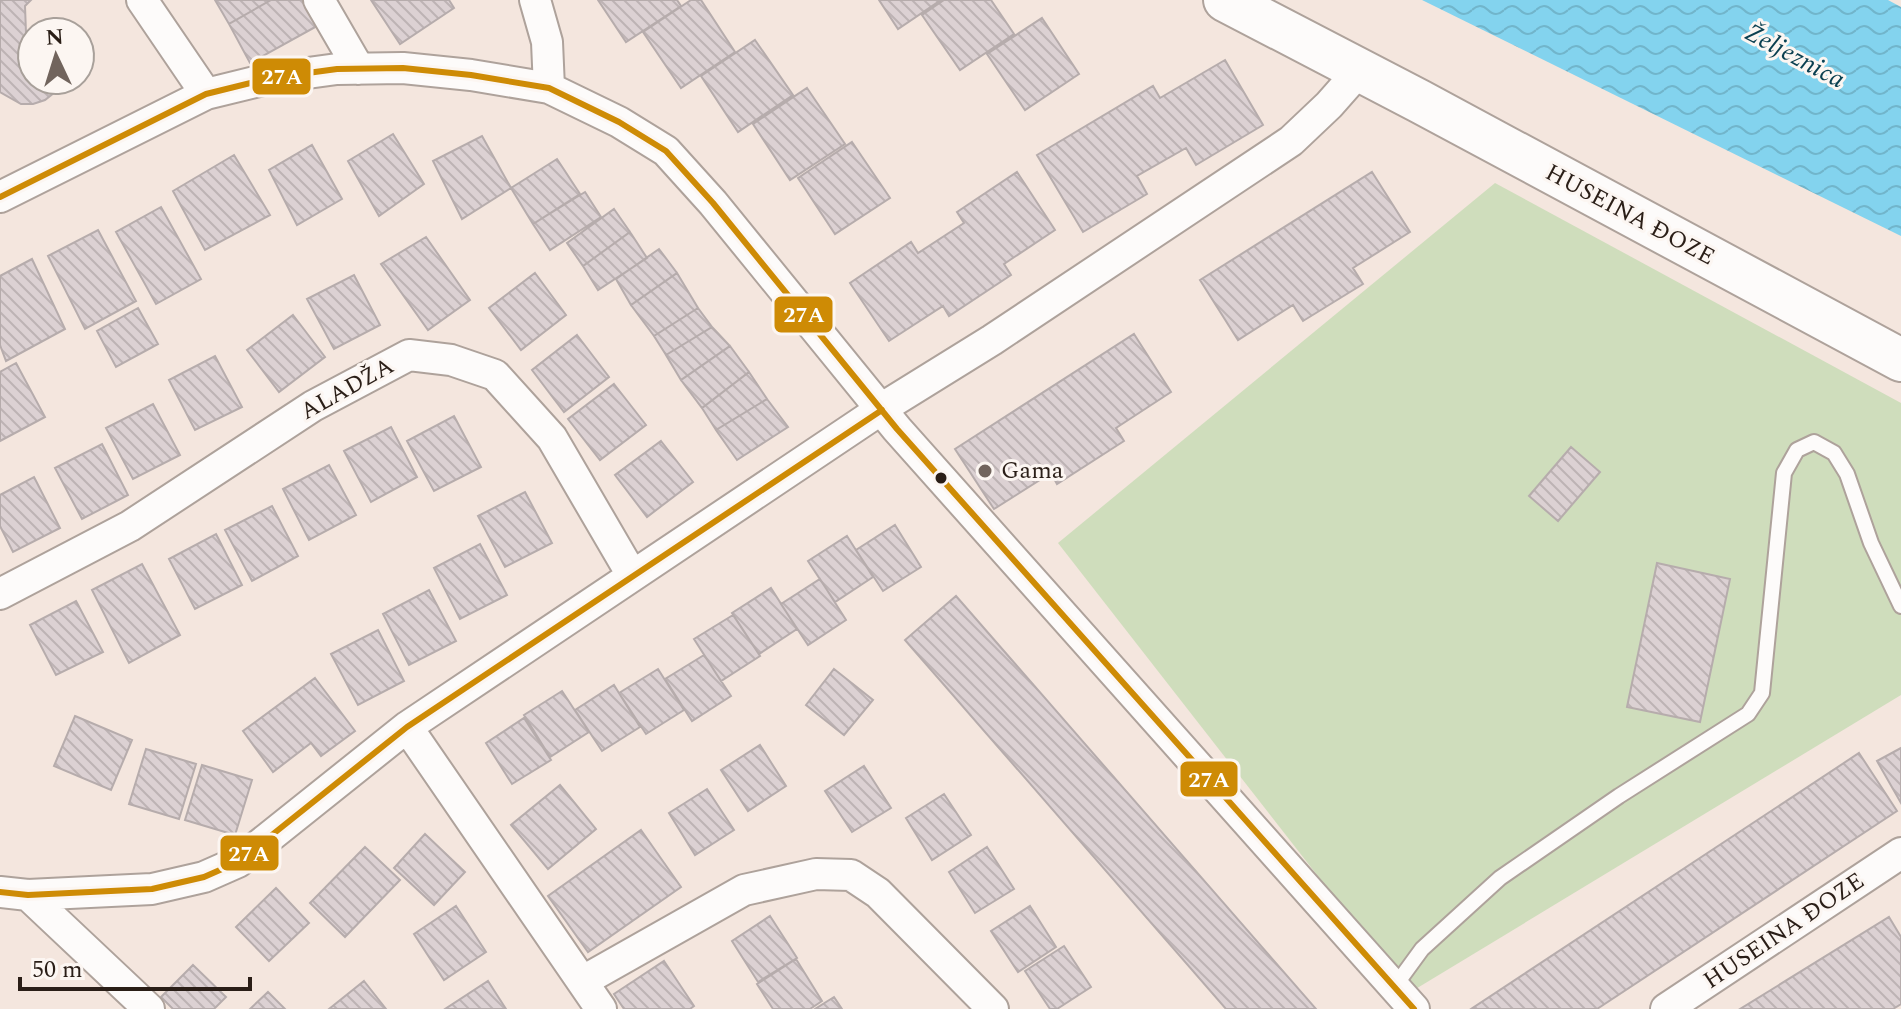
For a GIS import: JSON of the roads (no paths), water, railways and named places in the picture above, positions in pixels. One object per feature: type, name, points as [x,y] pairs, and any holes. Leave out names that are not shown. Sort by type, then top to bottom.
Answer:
[{"type":"street","points":[[142,0],[206,94]]},
{"type":"street","points":[[319,0],[359,69]]},
{"type":"street","points":[[535,0],[547,42],[549,88]]},
{"type":"street","name":"HUSEINA ĐOZE","points":[[1225,0],[1901,360]]},
{"type":"street","points":[[0,197],[206,94],[271,78],[403,68],[471,75],[549,88],[619,122],[666,151],[713,203],[761,266],[882,410],[1404,998]]},
{"type":"street","points":[[14,894],[152,889],[204,877],[238,862],[407,727],[1291,141],[1359,71]]},
{"type":"street","name":"ALADŽA","points":[[0,594],[130,526],[313,406],[409,355],[451,360],[495,375],[552,438],[632,575]]},
{"type":"street","points":[[407,727],[601,1009]]},
{"type":"street","name":"HUSEINA ĐOZE","points":[[1666,1009],[1901,853]]},
{"type":"street","points":[[583,981],[744,890],[816,874],[851,875],[878,893],[993,1009]]},
{"type":"street","points":[[14,894],[149,1009]]},
{"type":"lane","points":[[1404,998],[1422,949],[1500,878],[1619,796],[1748,714],[1762,693],[1784,473],[1797,450],[1814,442],[1834,453],[1847,474],[1871,543],[1901,606]]},
{"type":"water","name":"Željeznica","points":[[1422,0],[1888,0],[1901,7],[1901,236]]},
{"type":"place","name":"Gama","points":[[985,471]]}]
